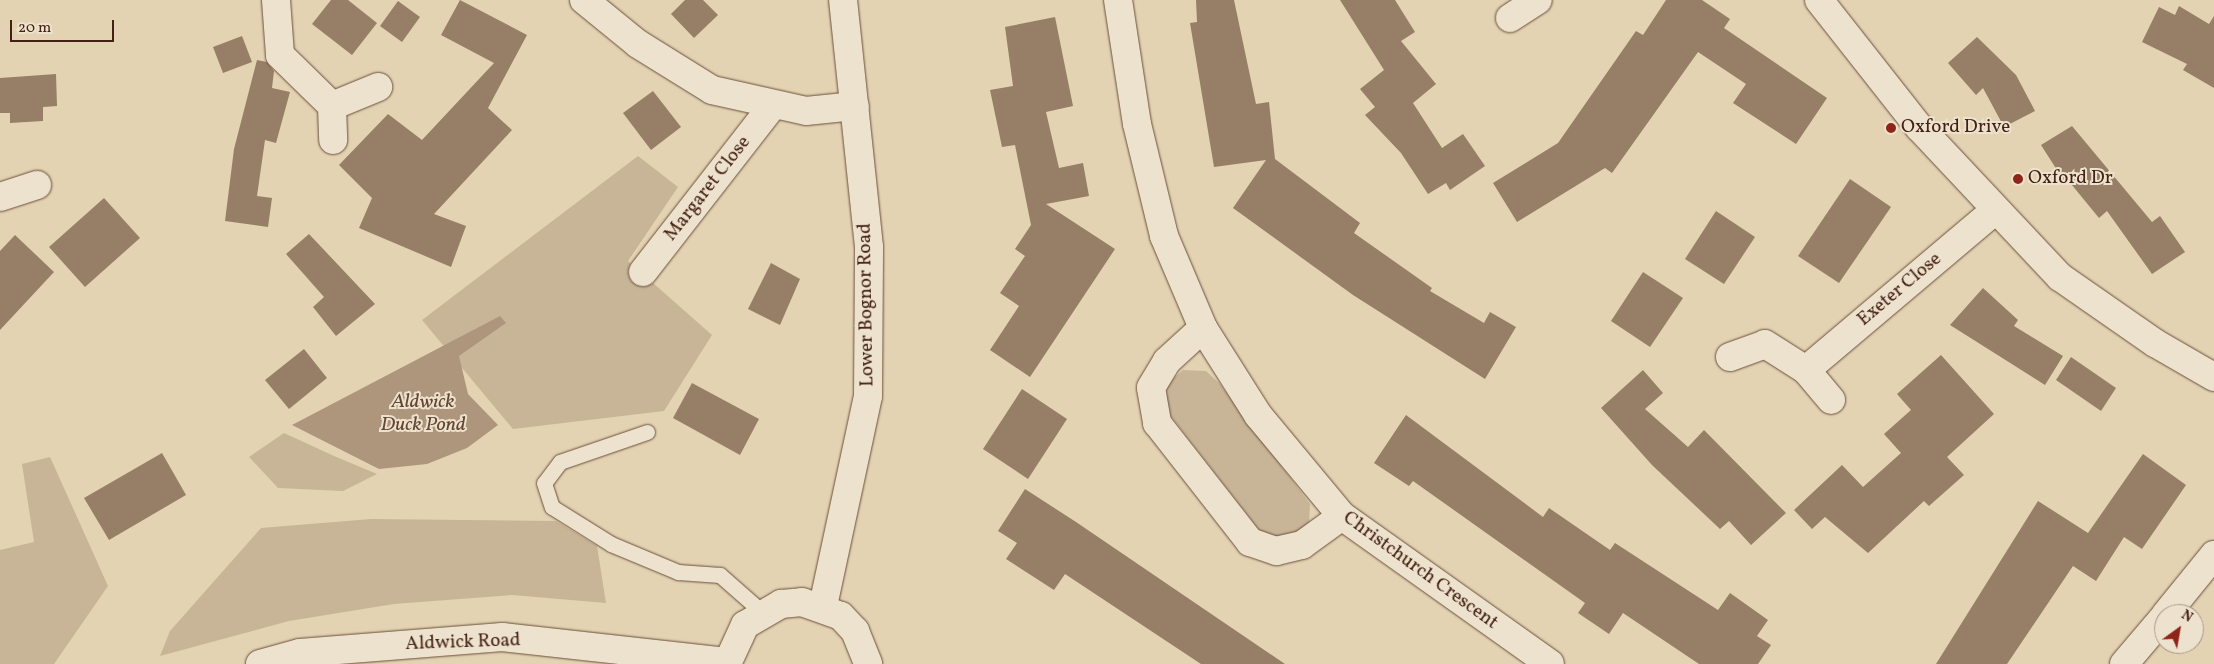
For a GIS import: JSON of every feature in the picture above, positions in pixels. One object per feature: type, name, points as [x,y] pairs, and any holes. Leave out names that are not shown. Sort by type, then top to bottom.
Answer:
[{"type":"street","points":[[276,0],[280,55],[332,106],[333,140]]},
{"type":"street","points":[[584,0],[638,44],[712,90],[772,106],[806,111],[854,106]]},
{"type":"street","name":"Lower Bognor Road","points":[[823,606],[868,396],[869,247],[844,0]]},
{"type":"street","name":"Christchurch Crescent","points":[[1118,0],[1137,124],[1164,236],[1203,328],[1258,415],[1342,516],[1550,664]]},
{"type":"street","points":[[1510,18],[1538,0]]},
{"type":"street","points":[[1819,0],[1919,127],[1994,211],[2060,277],[2155,343],[2214,377]]},
{"type":"street","points":[[332,106],[378,87]]},
{"type":"street","name":"Margaret Close","points":[[643,272],[772,106]]},
{"type":"street","points":[[0,197],[37,185]]},
{"type":"street","name":"Exeter Close","points":[[1806,370],[1994,211]]},
{"type":"street","points":[[1203,328],[1167,360],[1152,388],[1157,423],[1250,542],[1276,551],[1302,545],[1342,516]]},
{"type":"street","points":[[1730,357],[1766,344],[1806,370],[1831,400]]},
{"type":"street","points":[[2174,604],[2214,556]]},
{"type":"street","points":[[727,663],[745,625],[762,612],[781,604],[823,606],[856,631],[868,664]]},
{"type":"street","points":[[2124,664],[2154,628]]},
{"type":"street","name":"Aldwick Road","points":[[260,664],[300,653],[502,638],[727,663]]},
{"type":"lane","points":[[647,432],[560,462],[544,483],[552,507],[611,544],[678,572],[720,575],[762,612]]},
{"type":"shaded area","points":[[638,156],[678,187],[628,261],[712,335],[664,411],[513,429],[422,320]]},
{"type":"shaded area","points":[[1183,370],[1206,371],[1220,384],[1310,504],[1309,524],[1295,536],[1280,538],[1260,531],[1166,410],[1167,384]]},
{"type":"shaded area","points":[[284,433],[377,474],[343,491],[278,488],[249,457]]},
{"type":"shaded area","points":[[50,457],[108,586],[54,664],[0,664],[0,550],[34,542],[22,464]]},
{"type":"shaded area","points":[[371,519],[556,521],[597,546],[606,603],[512,595],[394,604],[289,621],[160,656],[170,631],[261,528]]},
{"type":"water","name":"Aldwick Duck Pond","points":[[500,316],[506,323],[459,356],[468,394],[498,425],[467,448],[427,464],[379,469],[292,425]]},
{"type":"building","points":[[331,0],[348,0],[377,23],[352,55],[312,24]]},
{"type":"building","points":[[460,0],[527,35],[488,108],[512,130],[434,214],[466,226],[451,267],[359,228],[372,198],[339,165],[388,114],[422,140],[494,63],[441,35]]},
{"type":"building","points":[[685,0],[703,0],[718,15],[694,38],[671,14]]},
{"type":"building","points":[[1196,0],[1234,0],[1256,104],[1269,102],[1275,159],[1360,223],[1354,233],[1432,288],[1430,291],[1484,323],[1490,312],[1516,327],[1485,379],[1353,295],[1233,208],[1266,160],[1214,167],[1190,23],[1197,22]]},
{"type":"building","points":[[1340,0],[1395,0],[1415,32],[1401,41],[1436,84],[1413,103],[1442,148],[1463,134],[1485,166],[1450,190],[1446,183],[1428,194],[1401,153],[1365,115],[1375,107],[1360,89],[1384,70]]},
{"type":"building","points":[[1666,0],[1702,0],[1730,19],[1724,28],[1827,98],[1796,144],[1733,103],[1746,84],[1698,52],[1612,173],[1605,168],[1517,222],[1493,183],[1558,143],[1636,31],[1643,35]]},
{"type":"building","points":[[398,1],[420,17],[402,42],[380,26]]},
{"type":"building","points":[[2179,6],[2209,24],[2214,16],[2214,88],[2183,70],[2187,64],[2142,42],[2159,7],[2175,15]]},
{"type":"building","points":[[1055,17],[1073,106],[1046,112],[1059,168],[1083,163],[1089,196],[1046,204],[1115,249],[1030,377],[990,350],[1019,306],[1000,293],[1025,256],[1015,249],[1031,225],[1015,145],[1002,147],[990,90],[1013,86],[1005,27]]},
{"type":"building","points":[[242,36],[252,62],[223,73],[213,47]]},
{"type":"building","points":[[1977,37],[2016,75],[2035,111],[2004,127],[1983,88],[1976,95],[1948,63]]},
{"type":"building","points":[[257,60],[267,62],[274,71],[272,88],[290,92],[276,143],[265,140],[257,196],[272,198],[268,227],[225,221],[234,149]]},
{"type":"building","points":[[56,74],[57,106],[43,107],[43,121],[10,123],[10,113],[0,113],[0,78]]},
{"type":"building","points":[[653,91],[681,127],[651,150],[623,113]]},
{"type":"building","points":[[2072,126],[2152,222],[2160,216],[2185,252],[2152,274],[2107,211],[2099,218],[2067,179],[2064,181],[2041,145]]},
{"type":"building","points":[[1850,179],[1891,207],[1839,283],[1798,256]]},
{"type":"building","points":[[104,198],[140,238],[85,287],[49,247]]},
{"type":"building","points":[[1716,211],[1755,237],[1724,284],[1685,259]]},
{"type":"building","points":[[309,234],[375,304],[336,336],[313,307],[324,297],[286,254]]},
{"type":"building","points":[[15,235],[54,272],[0,330],[0,251]]},
{"type":"building","points":[[771,263],[800,279],[780,325],[748,309]]},
{"type":"building","points":[[1643,272],[1683,298],[1650,347],[1611,321]]},
{"type":"building","points":[[1983,288],[2018,320],[2014,326],[2063,356],[2045,385],[1950,325]]},
{"type":"building","points":[[304,349],[327,378],[289,409],[265,380]]},
{"type":"building","points":[[1941,355],[1994,414],[1947,457],[1964,475],[1929,506],[1924,501],[1868,553],[1825,517],[1812,529],[1794,510],[1842,465],[1863,487],[1901,453],[1884,434],[1911,410],[1897,394]]},
{"type":"building","points":[[2071,357],[2116,388],[2101,411],[2056,380]]},
{"type":"building","points":[[1643,370],[1663,393],[1645,409],[1688,447],[1704,430],[1786,513],[1751,545],[1729,521],[1720,529],[1652,465],[1601,408]]},
{"type":"building","points":[[692,383],[759,419],[740,455],[673,418]]},
{"type":"building","points":[[1022,389],[1067,419],[1028,479],[983,449]]},
{"type":"building","points":[[1406,415],[1543,517],[1549,508],[1610,550],[1615,543],[1718,610],[1730,593],[1768,620],[1757,636],[1771,645],[1758,664],[1699,664],[1623,613],[1609,634],[1578,613],[1585,603],[1413,481],[1409,486],[1374,463]]},
{"type":"building","points":[[162,453],[186,495],[109,540],[84,498]]},
{"type":"building","points":[[2143,454],[2186,485],[2142,549],[2124,537],[2096,581],[2073,566],[2007,664],[1936,664],[2038,501],[2088,533]]},
{"type":"building","points":[[1025,489],[1285,664],[1201,664],[1065,574],[1054,590],[1006,559],[1017,543],[998,531]]},
{"type":"place","name":"Oxford Drive","points":[[1891,128]]},
{"type":"place","name":"Oxford Dr","points":[[2018,179]]}]
